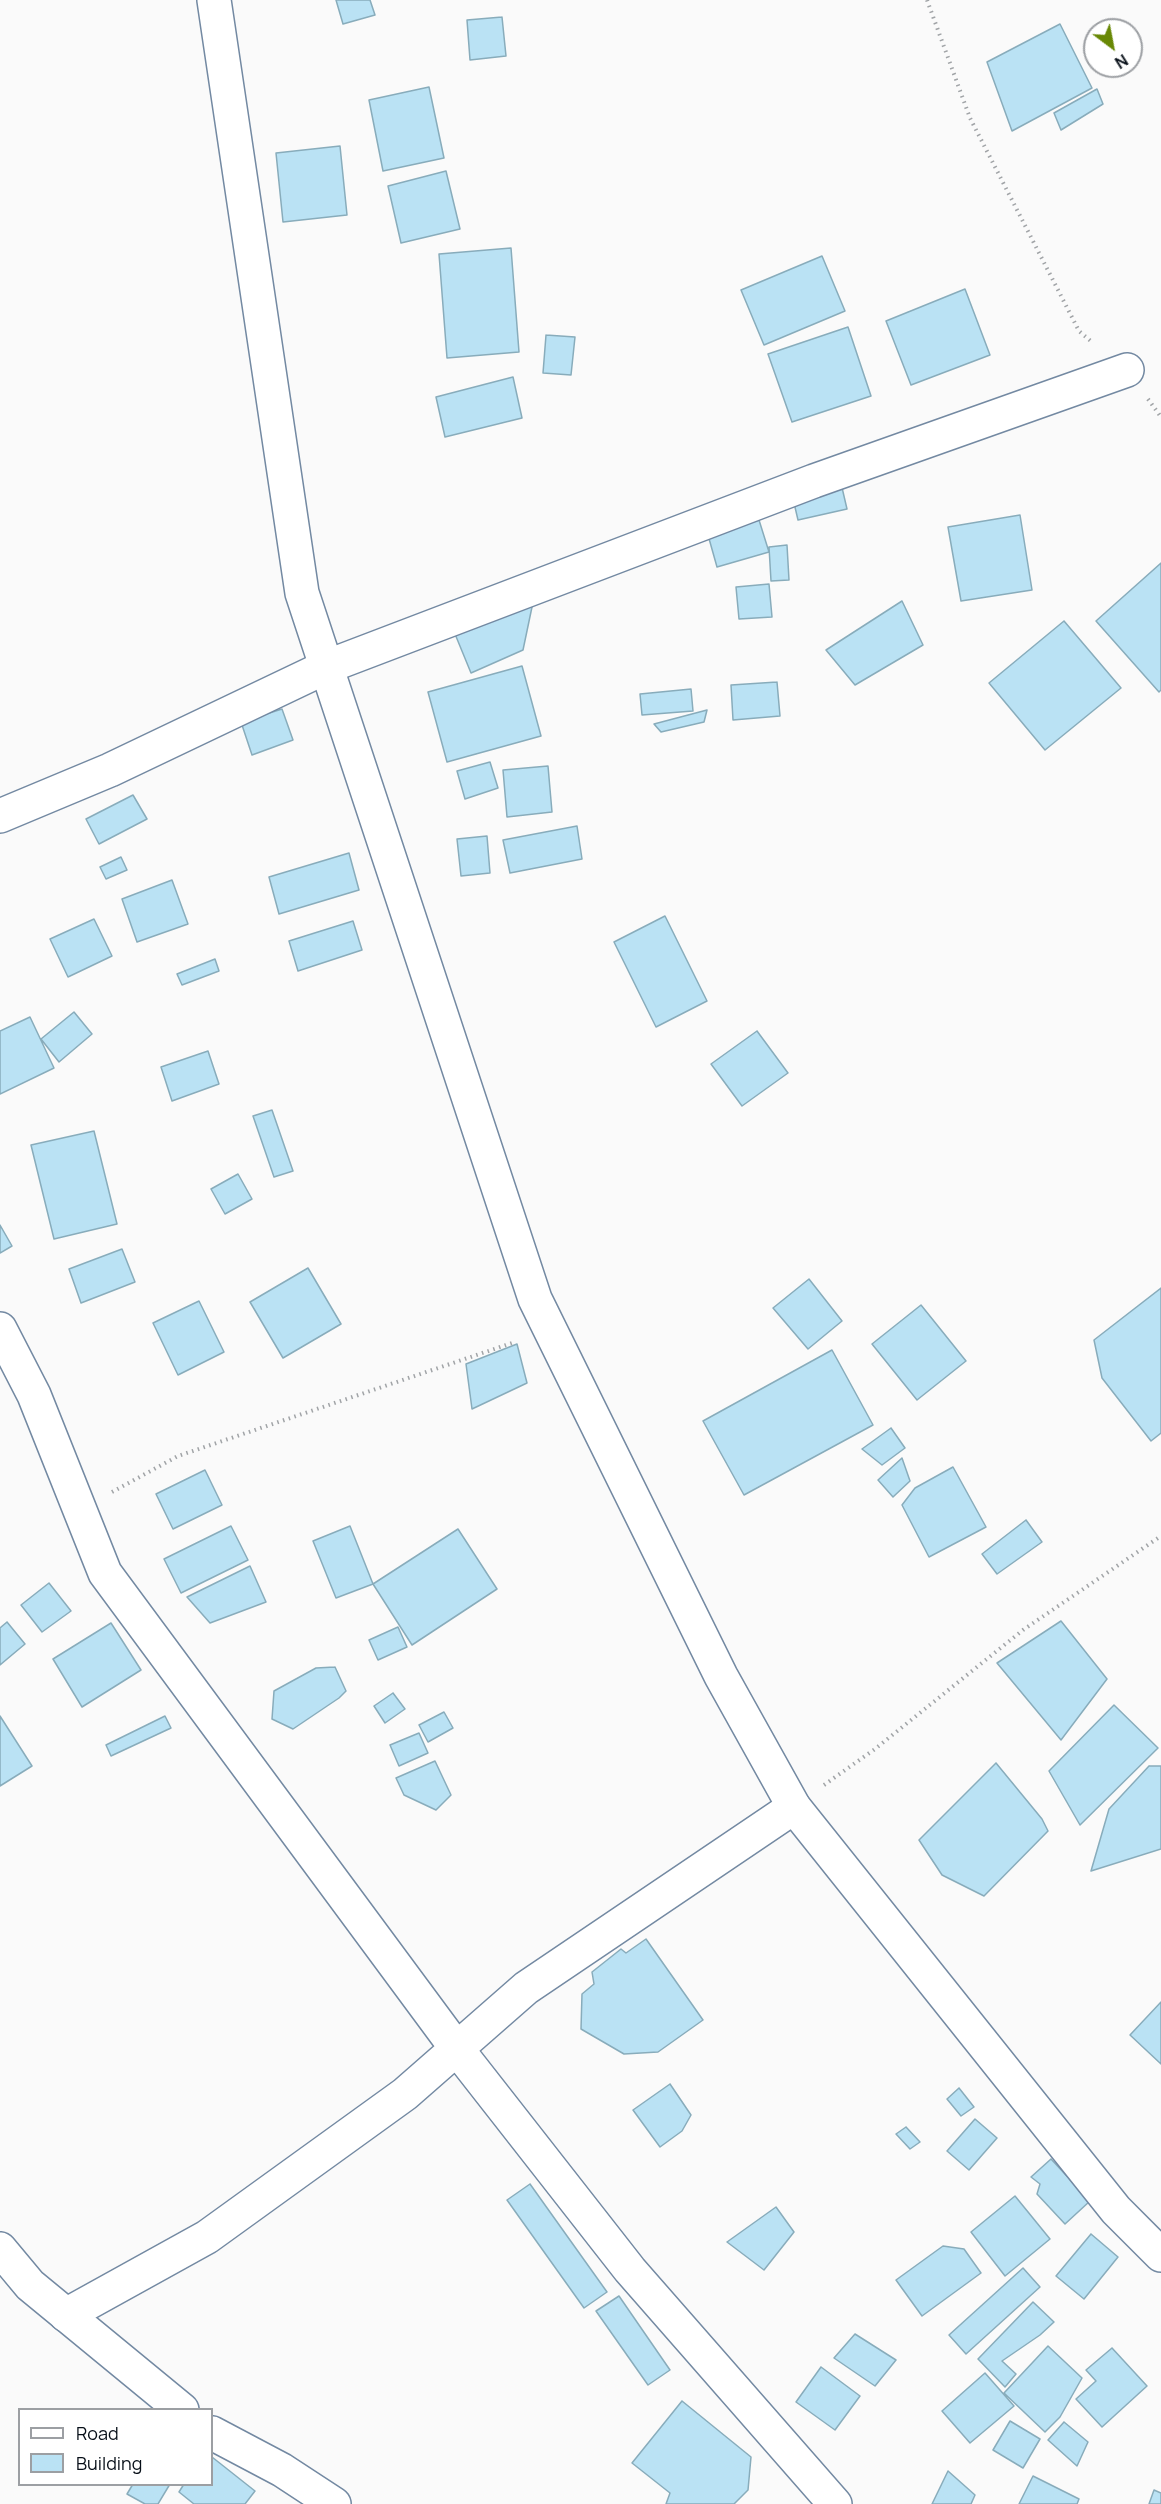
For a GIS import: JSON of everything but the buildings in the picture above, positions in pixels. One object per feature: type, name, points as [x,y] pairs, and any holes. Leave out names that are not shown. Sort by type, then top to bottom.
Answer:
[{"type":"street","points":[[214,0],[302,593],[532,1288],[550,1330],[721,1676],[794,1807],[1116,2210],[1161,2255]]},
{"type":"street","points":[[0,816],[110,770],[326,667],[814,481],[1127,370]]},
{"type":"street","points":[[0,1329],[34,1395],[105,1573],[457,2049],[630,2270],[835,2504]]},
{"type":"street","points":[[66,2315],[207,2237],[405,2094],[526,1988],[794,1807]]},
{"type":"street","points":[[0,2249],[30,2285],[181,2408]]},
{"type":"street","points":[[213,2434],[282,2470],[334,2504]]},
{"type":"path","points":[[927,0],[970,118],[1079,331],[1127,370]]},
{"type":"path","points":[[80,1510],[178,1456],[550,1330]]},
{"type":"path","points":[[794,1807],[875,1749],[1023,1629],[1161,1536]]}]
